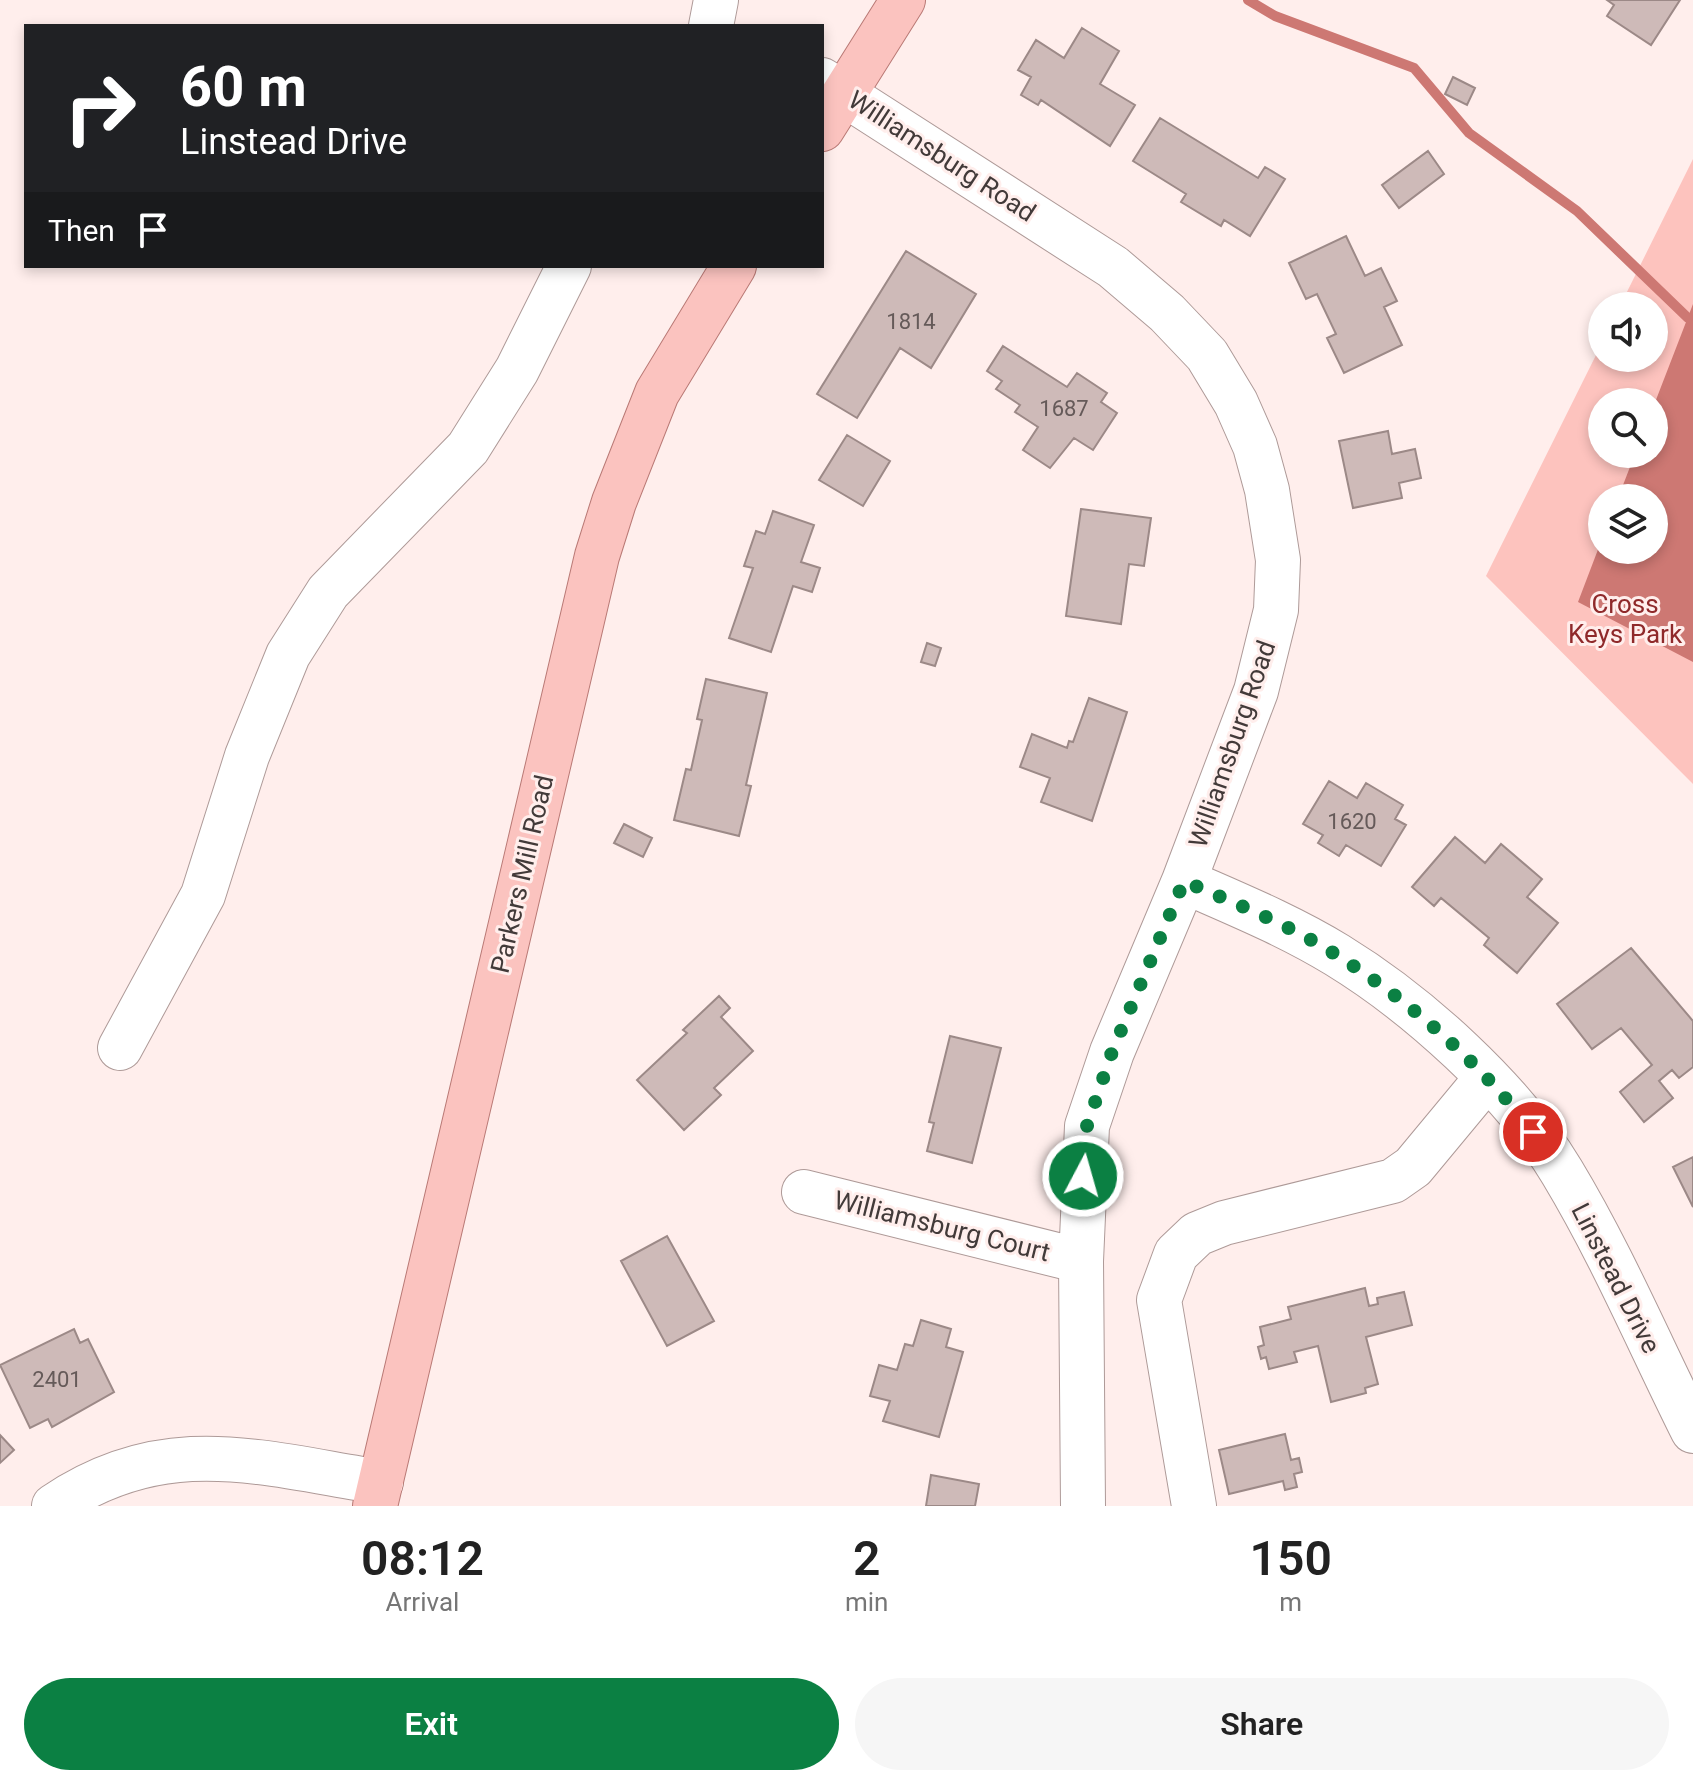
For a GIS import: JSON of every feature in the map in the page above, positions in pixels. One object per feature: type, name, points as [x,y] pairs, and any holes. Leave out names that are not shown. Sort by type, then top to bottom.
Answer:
[{"type":"main road","points":[[824,122],[834,86],[903,0]]},
{"type":"main road","name":"Parkers Mill Road","points":[[378,1494],[597,556],[614,502],[657,393],[733,268]]},
{"type":"street","points":[[711,24],[716,0]]},
{"type":"street","name":"Williamsburg Road","points":[[834,86],[1113,267],[1167,313],[1207,355],[1236,403],[1255,446],[1267,490],[1278,560],[1276,610],[1256,691],[1184,881],[1112,1052],[1087,1126],[1081,1261],[1083,1506]]},
{"type":"street","points":[[120,1048],[203,895],[247,756],[288,655],[328,592],[468,448],[517,370],[568,268]]},
{"type":"street","name":"Linstead Drive","points":[[1184,881],[1283,925],[1337,955],[1395,996],[1486,1079],[1519,1114],[1561,1169],[1693,1431]]},
{"type":"street","points":[[1194,1506],[1159,1300],[1176,1254],[1197,1234],[1224,1223],[1393,1181],[1413,1167],[1486,1079]]},
{"type":"street","name":"Williamsburg Court","points":[[804,1192],[1081,1261]]},
{"type":"street","points":[[54,1506],[102,1479],[137,1465],[178,1457],[252,1461],[378,1494]]},
{"type":"green space","name":"Cross Keys Park","points":[[1693,159],[1693,784],[1486,576],[1588,371],[1668,372],[1668,292],[1627,292]]},
{"type":"shaded area","points":[[1693,304],[1693,662],[1578,602],[1592,564],[1668,564],[1668,484],[1623,484],[1630,468],[1668,468],[1668,388],[1661,388]]},
{"type":"building","points":[[1607,0],[1680,0],[1651,45],[1607,16],[1614,5]]},
{"type":"building","points":[[1082,28],[1119,51],[1100,84],[1135,105],[1110,146],[1041,100],[1038,105],[1021,95],[1031,77],[1018,70],[1036,40],[1064,58]]},
{"type":"building","points":[[1453,77],[1475,88],[1467,105],[1445,94]]},
{"type":"building","points":[[1160,118],[1258,178],[1265,167],[1285,179],[1250,236],[1224,220],[1221,226],[1181,202],[1186,194],[1133,161]]},
{"type":"building","points":[[1428,151],[1444,174],[1399,208],[1382,185]]},
{"type":"building","points":[[1346,236],[1365,276],[1381,268],[1397,301],[1384,307],[1402,345],[1344,373],[1327,338],[1336,334],[1317,294],[1306,299],[1289,263]]},
{"type":"building","points":[[906,251],[976,294],[931,368],[900,348],[857,418],[817,394]]},
{"type":"building","points":[[1003,346],[1067,387],[1077,373],[1107,393],[1101,402],[1117,413],[1093,450],[1074,438],[1050,468],[1023,450],[1038,427],[1015,412],[1020,405],[996,389],[1002,381],[987,371]]},
{"type":"building","points":[[1388,431],[1392,454],[1415,449],[1421,478],[1399,483],[1402,498],[1353,508],[1339,441]]},
{"type":"building","points":[[847,435],[890,461],[863,506],[819,480]]},
{"type":"building","points":[[1081,509],[1151,518],[1144,566],[1129,564],[1121,624],[1066,616]]},
{"type":"building","points":[[773,511],[814,525],[801,562],[820,568],[812,592],[793,586],[771,652],[729,638],[753,568],[744,566],[756,531],[765,534]]},
{"type":"building","points":[[927,643],[941,648],[935,666],[921,662]]},
{"type":"building","points":[[706,679],[767,693],[746,785],[751,786],[739,836],[674,820],[686,769],[691,770],[702,720],[697,719]]},
{"type":"building","points":[[1089,698],[1127,712],[1092,821],[1041,802],[1050,778],[1020,767],[1032,734],[1067,748],[1069,741],[1073,742]]},
{"type":"building","points":[[1329,781],[1357,798],[1366,783],[1403,805],[1395,819],[1406,825],[1381,866],[1346,845],[1339,856],[1318,843],[1323,835],[1303,824]]},
{"type":"building","points":[[624,824],[652,838],[643,857],[614,843]]},
{"type":"building","points":[[1455,837],[1485,863],[1501,844],[1542,879],[1527,897],[1558,923],[1517,973],[1484,945],[1489,938],[1441,898],[1434,906],[1412,887]]},
{"type":"building","points":[[1631,948],[1693,1021],[1693,1067],[1679,1078],[1672,1070],[1659,1081],[1673,1098],[1644,1122],[1620,1092],[1652,1065],[1621,1028],[1592,1049],[1557,1004]]},
{"type":"building","points":[[719,996],[730,1008],[721,1017],[753,1051],[714,1088],[721,1095],[684,1130],[637,1080],[687,1033],[683,1030]]},
{"type":"building","points":[[950,1036],[1001,1048],[972,1163],[927,1151],[934,1123],[929,1122]]},
{"type":"building","points":[[1693,1157],[1693,1207],[1673,1167]]},
{"type":"building","points":[[667,1236],[714,1321],[667,1346],[621,1261]]},
{"type":"building","points":[[1365,1288],[1369,1306],[1378,1304],[1377,1298],[1404,1292],[1412,1325],[1366,1337],[1378,1384],[1365,1388],[1366,1393],[1331,1402],[1318,1346],[1294,1352],[1297,1362],[1269,1369],[1266,1357],[1261,1359],[1258,1347],[1264,1345],[1260,1327],[1291,1319],[1288,1307]]},
{"type":"building","points":[[921,1320],[951,1329],[946,1347],[963,1352],[939,1437],[883,1421],[890,1401],[870,1396],[879,1365],[897,1370],[905,1344],[913,1346]]},
{"type":"building","points":[[74,1329],[80,1343],[88,1339],[114,1392],[52,1427],[48,1419],[30,1428],[0,1365]]},
{"type":"building","points":[[1285,1434],[1291,1460],[1299,1458],[1302,1472],[1294,1474],[1297,1487],[1285,1490],[1283,1481],[1229,1494],[1219,1450]]},
{"type":"building","points":[[0,1435],[14,1450],[0,1463]]},
{"type":"building","points":[[931,1475],[979,1484],[975,1506],[926,1506]]},
{"type":"waterway","points":[[1248,0],[1275,16],[1414,68],[1469,133],[1577,211],[1688,318]]},
{"type":"route","points":[[1083,1176],[1087,1126],[1112,1052],[1158,936],[1184,881],[1283,925],[1337,955],[1383,986],[1478,1070],[1533,1132]]}]
